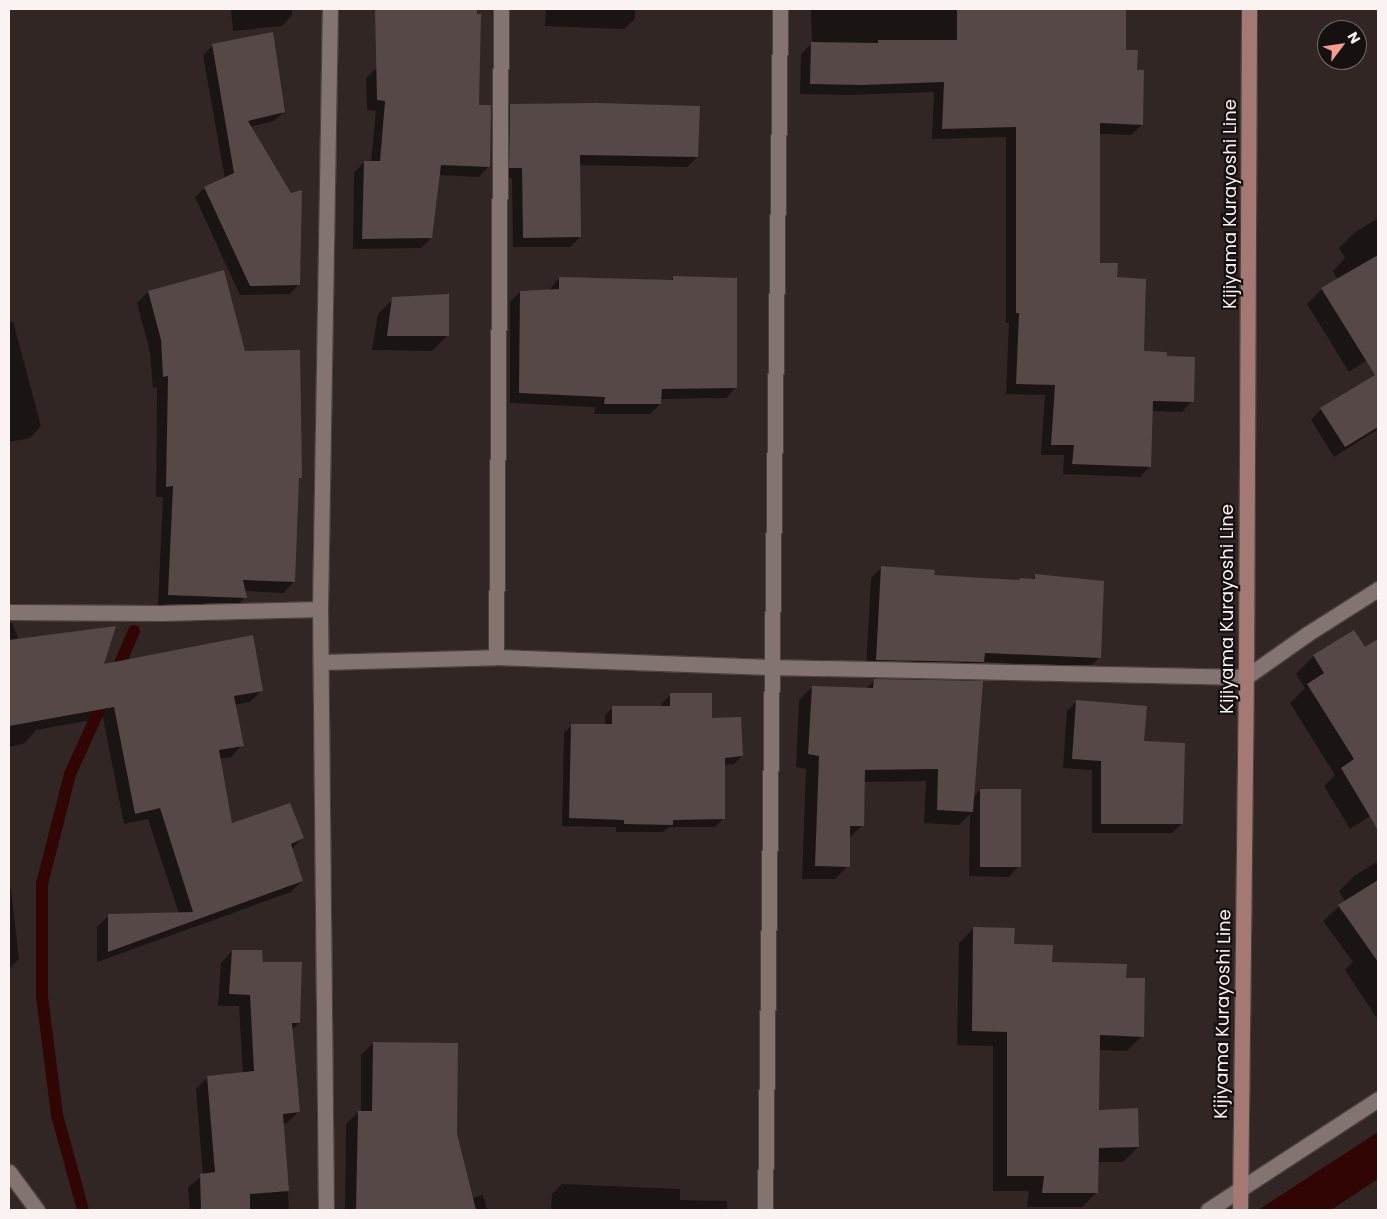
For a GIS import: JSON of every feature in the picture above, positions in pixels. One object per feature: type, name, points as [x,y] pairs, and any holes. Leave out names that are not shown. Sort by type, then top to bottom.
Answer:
[{"type":"main road","name":"Kijiyama Kurayoshi Line","points":[[1240,1210],[1246,677],[1249,9]]},
{"type":"street","points":[[326,1210],[320,609],[330,9]]},
{"type":"street","points":[[496,657],[501,9]]},
{"type":"street","points":[[765,1210],[770,667],[780,9]]},
{"type":"street","points":[[322,662],[496,657],[770,667],[1246,677],[1307,634],[1378,589]]},
{"type":"street","points":[[9,612],[160,613],[320,609]]},
{"type":"street","points":[[1208,1210],[1378,1099]]},
{"type":"street","points":[[9,1172],[37,1210]]},
{"type":"shaded area","points":[[1378,1132],[1378,1179],[1331,1210],[1258,1210]]},
{"type":"building","points":[[375,9],[477,9],[477,14],[481,14],[479,105],[491,105],[490,167],[441,165],[432,238],[362,239],[364,161],[380,161],[385,101],[377,100]]},
{"type":"building","points":[[957,9],[1126,9],[1126,50],[1138,50],[1137,70],[1144,70],[1143,125],[1100,123],[1100,263],[1118,263],[1117,277],[1146,279],[1144,351],[1167,352],[1167,356],[1195,357],[1194,402],[1153,401],[1151,467],[1072,464],[1074,445],[1051,445],[1055,385],[1016,384],[1019,313],[1016,313],[1016,127],[942,129],[944,82],[862,85],[810,84],[811,42],[878,43],[878,40],[957,40]]},
{"type":"building","points":[[273,32],[285,112],[248,121],[291,193],[302,190],[300,285],[250,286],[204,187],[234,173],[212,44]]},
{"type":"building","points":[[597,103],[700,106],[698,157],[580,155],[581,237],[523,238],[522,168],[509,168],[510,104]]},
{"type":"building","points":[[1378,255],[1378,427],[1345,447],[1320,408],[1375,375],[1321,288]]},
{"type":"building","points":[[224,270],[245,351],[300,350],[302,478],[299,478],[295,582],[243,580],[247,598],[168,595],[173,486],[166,487],[168,376],[163,377],[161,340],[148,291]]},
{"type":"building","points":[[673,276],[737,278],[737,388],[662,389],[661,404],[604,404],[605,397],[519,393],[520,291],[559,289],[559,277],[673,280]]},
{"type":"building","points":[[449,294],[449,336],[387,336],[392,297]]},
{"type":"building","points":[[881,566],[935,570],[934,575],[1019,580],[1020,578],[1035,579],[1035,574],[1104,581],[1101,658],[985,653],[984,662],[876,660]]},
{"type":"building","points":[[116,626],[104,664],[253,635],[263,691],[234,696],[244,746],[219,750],[232,823],[290,803],[304,838],[291,844],[303,881],[108,952],[108,914],[193,912],[160,808],[135,814],[114,707],[9,726],[9,640]]},
{"type":"building","points":[[1354,630],[1365,647],[1378,639],[1378,830],[1341,768],[1354,759],[1307,684],[1324,673],[1313,655]]},
{"type":"building","points":[[874,679],[983,681],[973,812],[937,810],[938,769],[865,770],[864,826],[850,826],[850,867],[815,866],[819,756],[808,754],[812,686],[873,688]]},
{"type":"building","points":[[670,693],[712,693],[712,718],[741,717],[743,756],[725,758],[725,819],[673,820],[673,825],[624,824],[624,820],[569,818],[571,724],[612,724],[612,706],[670,706]]},
{"type":"building","points":[[1076,700],[1147,706],[1144,741],[1185,743],[1183,824],[1101,824],[1101,761],[1072,759]]},
{"type":"building","points":[[980,789],[1021,789],[1021,867],[980,867]]},
{"type":"building","points":[[1378,880],[1378,962],[1338,905]]},
{"type":"building","points":[[973,927],[1015,928],[1014,944],[1053,945],[1052,962],[1127,964],[1126,978],[1145,978],[1144,1037],[1100,1035],[1099,1110],[1138,1108],[1139,1147],[1099,1148],[1098,1193],[1042,1193],[1044,1176],[1007,1176],[1007,1032],[972,1031]]},
{"type":"building","points":[[232,950],[262,950],[263,962],[302,962],[300,1023],[292,1023],[300,1112],[283,1114],[289,1191],[250,1194],[250,1210],[201,1210],[200,1174],[215,1172],[207,1076],[254,1071],[250,995],[229,994]]},
{"type":"building","points":[[373,1042],[458,1043],[457,1134],[476,1210],[356,1210],[358,1111],[372,1111]]},
{"type":"waterway","points":[[115,675],[134,631]]},
{"type":"waterway","points":[[83,1210],[57,1115],[42,997],[42,884],[70,774],[106,695]]}]
